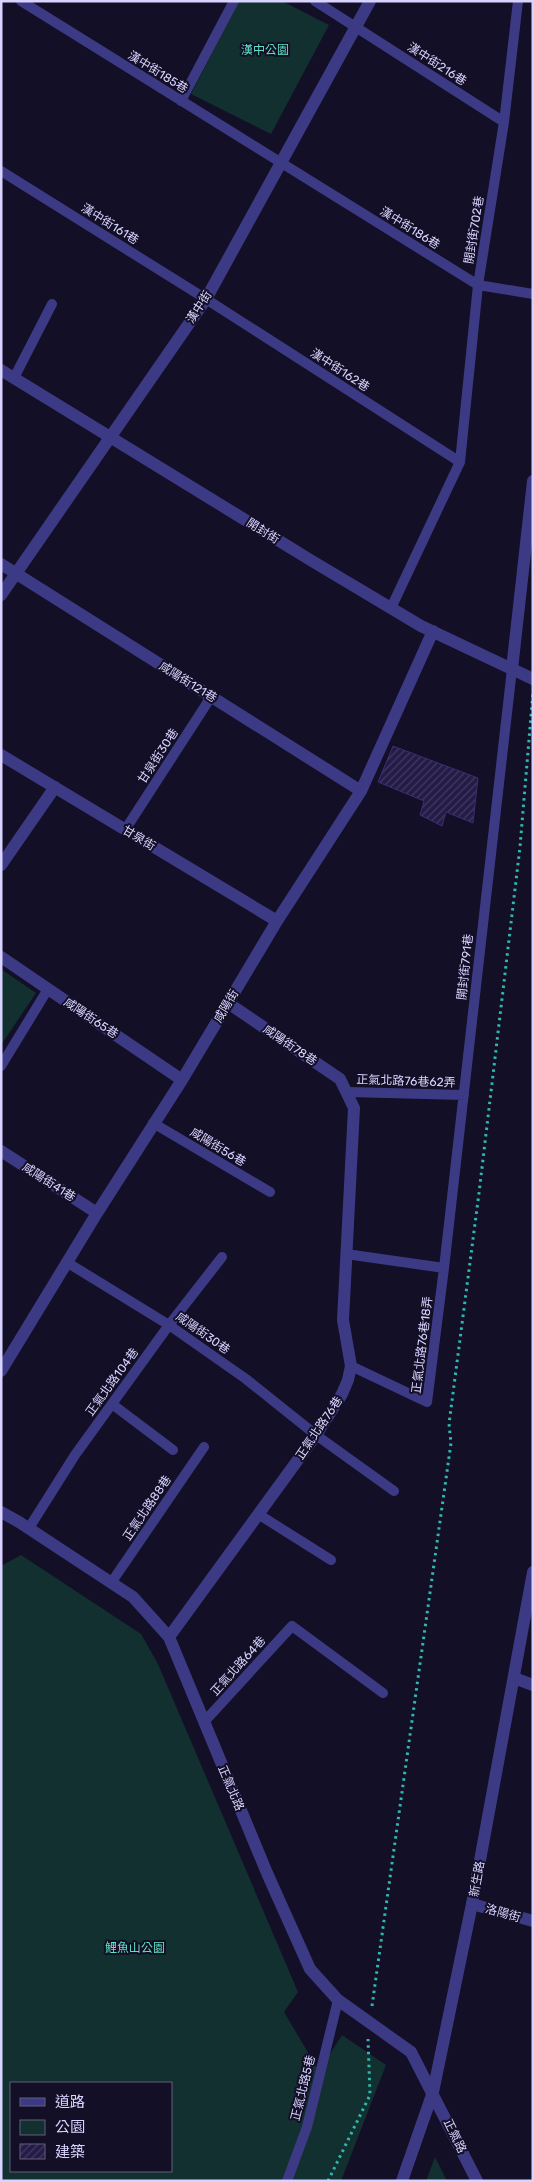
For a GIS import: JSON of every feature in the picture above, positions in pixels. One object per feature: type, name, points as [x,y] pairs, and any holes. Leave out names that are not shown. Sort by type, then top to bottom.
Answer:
[{"type":"street","name":"漢中街","points":[[1,595],[206,298],[370,1]]},
{"type":"street","name":"開封街","points":[[1,370],[312,562],[391,608],[433,631],[533,679]]},
{"type":"street","points":[[512,669],[533,480]]},
{"type":"street","name":"咸陽街121巷","points":[[1,564],[361,791]]},
{"type":"street","name":"咸陽街","points":[[1,1371],[6,1350],[68,1263],[153,1123],[182,1080],[276,921],[361,791],[433,631]]},
{"type":"street","name":"甘泉街","points":[[1,755],[276,921]]},
{"type":"street","points":[[1,866],[55,787]]},
{"type":"street","name":"咸陽街65巷","points":[[1,956],[182,1080]]},
{"type":"street","name":"咸陽街78巷","points":[[228,1003],[340,1079],[348,1092]]},
{"type":"street","name":"正氣北路76巷","points":[[169,1637],[316,1435],[342,1394],[351,1366],[342,1320],[355,1123],[354,1108],[348,1092]]},
{"type":"street","name":"咸陽街41巷","points":[[1,1151],[97,1213]]},
{"type":"street","name":"正氣北路","points":[[1,1512],[29,1528],[133,1597],[169,1637],[266,1873],[310,1969],[338,2000],[410,2052],[433,2092]]},
{"type":"street","name":"新生路","points":[[402,2181],[433,2092],[472,1904],[533,1572]]},
{"type":"street","points":[[514,1678],[533,1685]]},
{"type":"street","name":"洛陽街","points":[[472,1904],[533,1922]]},
{"type":"street","name":"正氣路","points":[[433,2092],[477,2181]]},
{"type":"lane","name":"漢中街185巷","points":[[21,1],[282,163]]},
{"type":"lane","points":[[181,101],[234,1]]},
{"type":"lane","name":"漢中街216巷","points":[[316,1],[504,122]]},
{"type":"lane","name":"開封街702巷","points":[[391,608],[460,462],[478,284],[504,122],[518,1]]},
{"type":"lane","name":"漢中街186巷","points":[[282,163],[478,284],[533,294]]},
{"type":"lane","name":"漢中街161巷","points":[[1,171],[206,298]]},
{"type":"lane","name":"漢中街162巷","points":[[206,298],[460,462]]},
{"type":"lane","points":[[14,378],[52,304]]},
{"type":"lane","name":"開封街791巷","points":[[444,1268],[512,669]]},
{"type":"lane","name":"甘泉街30巷","points":[[125,830],[211,696]]},
{"type":"lane","points":[[1,1066],[48,989]]},
{"type":"lane","name":"正氣北路76巷62弄","points":[[348,1092],[464,1095]]},
{"type":"lane","name":"咸陽街56巷","points":[[153,1123],[270,1192]]},
{"type":"lane","points":[[346,1254],[444,1268]]},
{"type":"lane","name":"正氣北路104巷","points":[[29,1528],[75,1455],[169,1325],[222,1257]]},
{"type":"lane","name":"咸陽街30巷","points":[[68,1263],[169,1325],[246,1378],[316,1435],[394,1491]]},
{"type":"lane","name":"正氣北路76巷18弄","points":[[351,1366],[427,1402],[444,1268]]},
{"type":"lane","points":[[112,1404],[173,1450]]},
{"type":"lane","name":"正氣北路88巷","points":[[112,1582],[204,1447]]},
{"type":"lane","points":[[258,1514],[332,1560]]},
{"type":"lane","name":"正氣北路64巷","points":[[204,1722],[292,1626],[383,1693]]},
{"type":"lane","name":"正氣北路5巷","points":[[287,2181],[307,2127],[338,2000]]},
{"type":"path","points":[[384,1920],[451,1443],[449,1424],[520,847],[533,692]]},
{"type":"path","points":[[328,2181],[370,2094]]},
{"type":"green space","name":"漢中公園","points":[[239,1],[282,1],[329,25],[271,134],[191,94]]},
{"type":"green space","points":[[1,969],[36,993],[1,1045]]},
{"type":"green space","name":"鯉魚山公園","points":[[21,1555],[141,1634],[158,1664],[298,1992],[284,2012],[319,2071],[342,2035],[386,2065],[341,2181],[1,2181],[1,1566]]},
{"type":"green space","points":[[435,2157],[447,2181],[426,2181]]},
{"type":"building","points":[[393,746],[478,778],[473,823],[446,812],[442,826],[420,815],[424,801],[378,782]]}]
